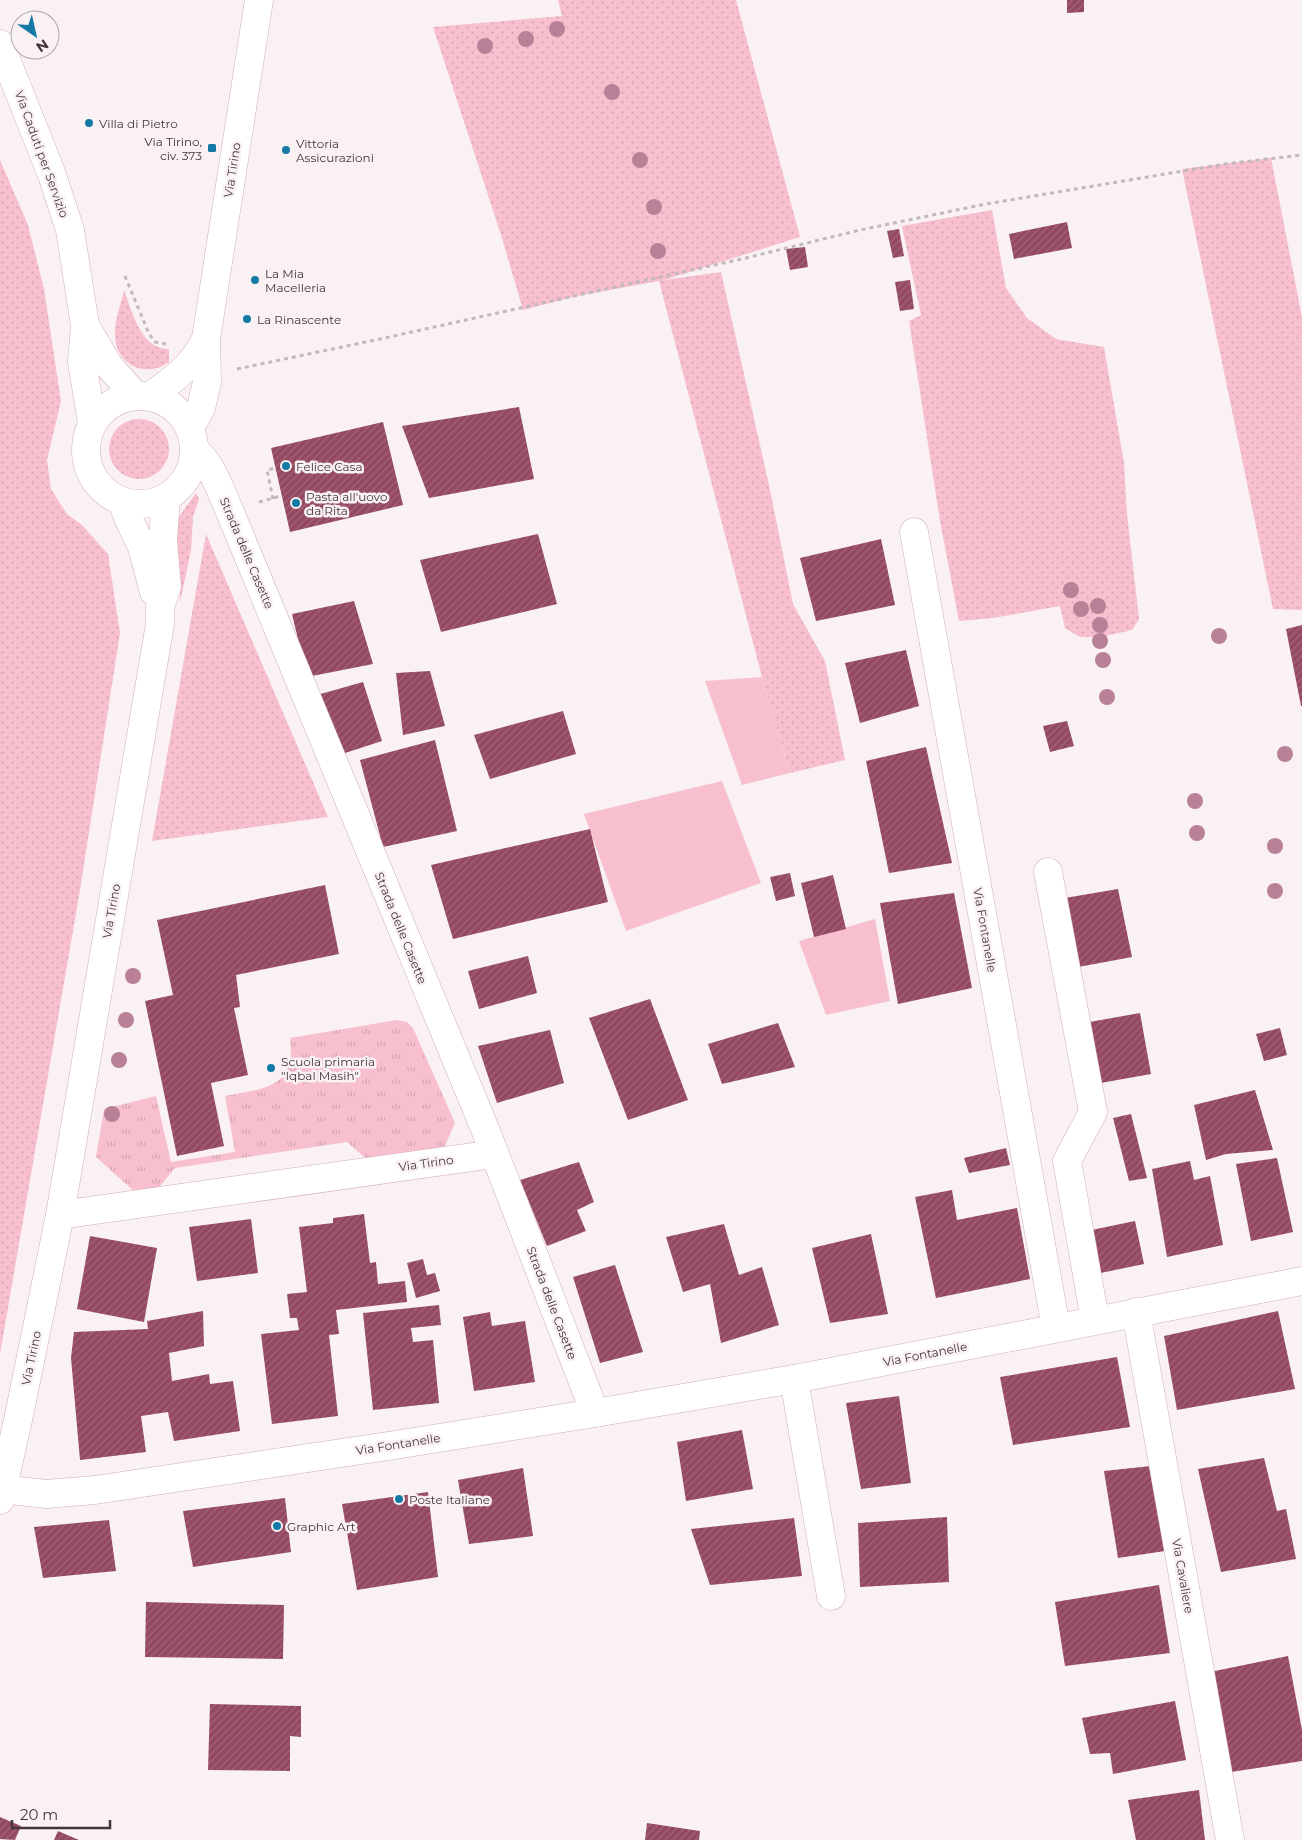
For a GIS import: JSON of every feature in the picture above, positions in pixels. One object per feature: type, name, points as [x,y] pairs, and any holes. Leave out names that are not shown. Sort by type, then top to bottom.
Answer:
[{"type":"street","name":"Via Tirino","points":[[192,438],[207,382],[206,339],[259,0]]},
{"type":"street","name":"Via Caduti per Servizio","points":[[0,44],[52,176],[70,230],[85,325],[82,362],[92,423]]},
{"type":"street","name":"Via Caduti per Servizio","points":[[85,325],[109,366],[143,396]]},
{"type":"street","name":"Via Tirino","points":[[143,396],[188,367],[199,353],[206,339]]},
{"type":"street","points":[[143,396],[168,403],[181,413],[192,438],[193,463],[187,477],[166,498],[138,505],[122,502],[110,496],[100,487],[92,476],[85,450],[87,436],[92,423],[103,409],[118,400],[143,396]]},
{"type":"street","name":"Strada delle Casette","points":[[192,438],[216,479],[494,1154],[595,1413]]},
{"type":"street","name":"Via Tirino","points":[[1,1493],[60,1215],[160,624],[160,607],[167,586],[163,541],[166,498]]},
{"type":"street","name":"Via Tirino","points":[[122,502],[142,547],[152,589],[160,607]]},
{"type":"street","name":"Via Fontanelle","points":[[914,532],[1056,1328]]},
{"type":"street","points":[[1048,872],[1093,1112],[1067,1161],[1095,1320]]},
{"type":"street","name":"Via Tirino","points":[[60,1215],[494,1154]]},
{"type":"street","name":"Via Fontanelle","points":[[1,1493],[46,1494],[95,1490],[595,1413],[794,1379],[1302,1281]]},
{"type":"street","name":"Via Cavaliere","points":[[1136,1312],[1230,1840]]},
{"type":"street","points":[[794,1379],[831,1596]]},
{"type":"path","points":[[207,375],[380,339],[746,258],[860,230],[986,204],[1225,164],[1302,155]]},
{"type":"path","points":[[125,276],[149,334],[155,342],[171,343]]},
{"type":"path","points":[[273,499],[267,470],[275,468]]},
{"type":"green space","points":[[558,0],[736,0],[800,237],[664,280],[721,272],[769,485],[793,604],[825,661],[845,760],[790,773],[762,677],[659,281],[577,296],[523,310],[502,238],[433,27],[562,16]]},
{"type":"green space","points":[[1271,158],[1302,317],[1302,610],[1273,609],[1182,169]]},
{"type":"green space","points":[[0,160],[28,225],[44,289],[61,401],[47,460],[51,489],[67,514],[82,525],[108,554],[120,633],[80,890],[0,1354]]},
{"type":"green space","points":[[992,210],[1006,288],[1027,318],[1056,339],[1104,347],[1124,463],[1127,514],[1139,619],[1132,630],[1101,637],[1080,637],[1065,628],[1060,606],[993,618],[959,621],[940,521],[909,321],[921,315],[902,226]]},
{"type":"green space","points":[[124,290],[134,318],[145,336],[159,348],[169,349],[169,362],[160,367],[142,369],[126,361],[121,355],[117,346],[115,330]]},
{"type":"green space","points":[[139,419],[156,424],[164,432],[169,449],[164,466],[156,474],[139,479],[122,474],[114,466],[109,449],[114,432],[122,424]]},
{"type":"green space","points":[[196,493],[199,499],[193,517],[191,550],[180,603],[180,583],[174,533],[178,518]]},
{"type":"green space","points":[[206,534],[328,817],[152,841]]},
{"type":"green space","points":[[762,677],[790,773],[742,785],[705,681]]},
{"type":"green space","points":[[722,781],[761,883],[626,931],[584,814]]},
{"type":"green space","points":[[875,919],[890,1001],[826,1015],[799,941]]},
{"type":"green space","points":[[397,1020],[407,1022],[413,1028],[455,1123],[443,1150],[369,1161],[347,1142],[175,1168],[156,1191],[137,1194],[96,1157],[104,1109],[156,1096],[171,1162],[235,1152],[225,1096],[264,1088],[283,1076],[291,1055],[290,1038]]},
{"type":"building","points":[[1067,0],[1084,0],[1084,12],[1067,13]]},
{"type":"building","points":[[1067,222],[1072,248],[1014,259],[1009,234]]},
{"type":"building","points":[[899,229],[904,256],[893,258],[887,231]]},
{"type":"building","points":[[805,247],[808,267],[790,270],[786,249]]},
{"type":"building","points":[[910,280],[914,309],[900,311],[895,282]]},
{"type":"building","points":[[519,407],[534,479],[429,498],[402,426]]},
{"type":"building","points":[[383,422],[403,505],[290,532],[271,448]]},
{"type":"building","points":[[538,534],[557,604],[441,632],[420,560]]},
{"type":"building","points":[[881,539],[895,605],[816,621],[800,558]]},
{"type":"building","points":[[354,601],[373,664],[307,677],[292,614]]},
{"type":"building","points":[[1302,625],[1302,706],[1301,706],[1286,629]]},
{"type":"building","points":[[906,650],[919,706],[860,723],[845,663]]},
{"type":"building","points":[[430,671],[445,726],[403,735],[396,673]]},
{"type":"building","points":[[363,682],[382,741],[342,754],[317,695]]},
{"type":"building","points":[[563,711],[576,754],[490,779],[474,735]]},
{"type":"building","points":[[1067,721],[1074,746],[1050,752],[1043,726]]},
{"type":"building","points":[[435,740],[457,831],[383,847],[360,760]]},
{"type":"building","points":[[926,747],[952,863],[889,873],[866,761]]},
{"type":"building","points":[[590,829],[608,902],[453,939],[431,865]]},
{"type":"building","points":[[790,873],[795,896],[776,901],[770,877]]},
{"type":"building","points":[[833,875],[846,929],[814,937],[801,883]]},
{"type":"building","points":[[325,885],[339,954],[236,975],[240,1007],[234,1008],[248,1075],[211,1083],[224,1146],[177,1156],[145,1001],[173,995],[157,920]]},
{"type":"building","points":[[1118,889],[1132,957],[1073,968],[1059,899]]},
{"type":"building","points":[[954,893],[972,988],[898,1004],[880,903]]},
{"type":"building","points":[[528,956],[537,993],[479,1009],[468,971]]},
{"type":"building","points":[[650,999],[688,1100],[628,1120],[589,1018]]},
{"type":"building","points":[[1140,1013],[1151,1074],[1095,1084],[1084,1023]]},
{"type":"building","points":[[778,1023],[795,1067],[722,1084],[708,1044]]},
{"type":"building","points":[[1280,1028],[1287,1055],[1264,1061],[1256,1034]]},
{"type":"building","points":[[550,1030],[564,1083],[497,1103],[478,1046]]},
{"type":"building","points":[[1255,1090],[1273,1150],[1226,1154],[1206,1160],[1194,1105]]},
{"type":"building","points":[[1131,1114],[1147,1178],[1129,1181],[1113,1118]]},
{"type":"building","points":[[1006,1148],[1010,1165],[969,1173],[964,1158]]},
{"type":"building","points":[[1277,1158],[1293,1232],[1251,1241],[1236,1164]]},
{"type":"building","points":[[1190,1161],[1194,1180],[1210,1176],[1223,1245],[1167,1257],[1152,1169]]},
{"type":"building","points":[[579,1162],[594,1202],[577,1210],[586,1231],[547,1246],[520,1180]]},
{"type":"building","points":[[952,1190],[957,1220],[1017,1208],[1030,1279],[936,1298],[915,1197]]},
{"type":"building","points":[[364,1214],[370,1263],[376,1262],[378,1284],[405,1281],[407,1302],[336,1310],[339,1334],[329,1335],[338,1416],[272,1424],[261,1334],[299,1330],[297,1318],[290,1318],[287,1294],[307,1292],[299,1227],[333,1223],[333,1218]]},
{"type":"building","points":[[251,1219],[258,1273],[197,1281],[189,1227]]},
{"type":"building","points":[[1135,1221],[1144,1264],[1091,1275],[1082,1232]]},
{"type":"building","points":[[724,1224],[739,1275],[762,1267],[779,1325],[721,1343],[710,1284],[683,1292],[666,1237]]},
{"type":"building","points":[[871,1234],[888,1314],[830,1323],[812,1248]]},
{"type":"building","points":[[90,1236],[157,1248],[144,1322],[77,1309]]},
{"type":"building","points":[[423,1259],[427,1275],[435,1273],[440,1291],[416,1298],[407,1263]]},
{"type":"building","points":[[615,1265],[643,1352],[600,1363],[573,1277]]},
{"type":"building","points":[[439,1305],[441,1325],[411,1328],[413,1342],[433,1340],[439,1403],[373,1410],[363,1313]]},
{"type":"building","points":[[203,1311],[204,1346],[169,1353],[172,1381],[209,1374],[210,1384],[233,1381],[240,1431],[174,1441],[168,1412],[141,1416],[146,1452],[80,1460],[71,1358],[74,1332],[148,1329],[147,1321]]},
{"type":"building","points":[[1278,1311],[1295,1389],[1177,1410],[1164,1336]]},
{"type":"building","points":[[490,1312],[492,1326],[525,1321],[535,1382],[474,1391],[463,1317]]},
{"type":"building","points":[[1117,1357],[1130,1427],[1013,1445],[1000,1377]]},
{"type":"building","points":[[899,1396],[911,1483],[861,1489],[846,1403]]},
{"type":"building","points":[[742,1430],[753,1489],[686,1501],[677,1442]]},
{"type":"building","points":[[1264,1458],[1277,1511],[1286,1509],[1296,1559],[1221,1572],[1198,1469]]},
{"type":"building","points":[[1151,1466],[1165,1551],[1118,1558],[1104,1471]]},
{"type":"building","points":[[523,1468],[533,1536],[469,1544],[458,1480]]},
{"type":"building","points":[[428,1492],[438,1577],[357,1590],[342,1504]]},
{"type":"building","points":[[285,1498],[291,1552],[193,1567],[183,1511]]},
{"type":"building","points":[[947,1517],[949,1582],[860,1587],[858,1523]]},
{"type":"building","points":[[794,1518],[802,1576],[710,1585],[691,1529]]},
{"type":"building","points":[[109,1520],[116,1571],[43,1578],[34,1527]]},
{"type":"building","points":[[1159,1585],[1170,1653],[1065,1666],[1055,1602]]},
{"type":"building","points":[[146,1602],[284,1605],[283,1659],[145,1657]]},
{"type":"building","points":[[1288,1656],[1302,1730],[1302,1761],[1231,1772],[1210,1672]]},
{"type":"building","points":[[1175,1701],[1186,1760],[1113,1774],[1110,1753],[1090,1754],[1082,1718]]},
{"type":"building","points":[[210,1704],[301,1706],[301,1737],[290,1736],[290,1771],[208,1770]]},
{"type":"building","points":[[1199,1790],[1205,1840],[1136,1840],[1128,1800]]},
{"type":"building","points":[[0,1817],[21,1826],[15,1840],[0,1839]]},
{"type":"building","points":[[647,1823],[700,1831],[699,1840],[645,1840]]},
{"type":"building","points":[[58,1831],[79,1840],[54,1840]]},
{"type":"place","name":"Villa di Pietro","points":[[89,123]]},
{"type":"place","name":"Via Tirino, civ. 373","points":[[212,148]]},
{"type":"place","name":"Vittoria Assicurazioni","points":[[286,150]]},
{"type":"place","name":"La Mia Macelleria","points":[[255,280]]},
{"type":"place","name":"La Rinascente","points":[[247,319]]},
{"type":"place","name":"Felice Casa","points":[[286,466]]},
{"type":"place","name":"Pasta all'uovo da Rita","points":[[296,503]]},
{"type":"place","name":"Scuola primaria \"Iqbal Masih\"","points":[[271,1068]]},
{"type":"place","name":"Poste Italiane","points":[[399,1499]]},
{"type":"place","name":"Graphic Art","points":[[277,1526]]}]
